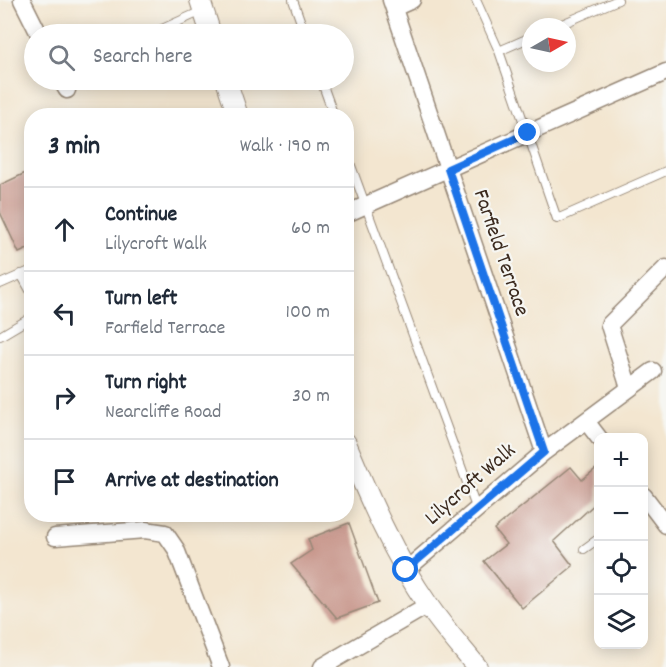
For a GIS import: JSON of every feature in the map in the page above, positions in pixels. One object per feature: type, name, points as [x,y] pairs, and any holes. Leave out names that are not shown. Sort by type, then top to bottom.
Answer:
[{"type":"street","points":[[22,0],[34,24]]},
{"type":"street","points":[[392,4],[412,0]]},
{"type":"street","name":"Farfield Terrace","points":[[392,4],[544,452]]},
{"type":"street","points":[[202,5],[208,24]]},
{"type":"street","points":[[354,210],[666,72]]},
{"type":"street","points":[[229,90],[235,108]]},
{"type":"street","points":[[629,388],[609,325],[666,268]]},
{"type":"street","name":"Lilycroft Walk","points":[[406,570],[478,511],[544,452],[653,371]]},
{"type":"street","points":[[586,421],[594,433]]},
{"type":"street","points":[[354,462],[406,570],[428,605],[477,667]]},
{"type":"street","points":[[55,537],[145,530],[165,533],[176,549],[222,667]]},
{"type":"street","points":[[322,667],[428,605]]},
{"type":"lane","points":[[293,0],[301,24]]},
{"type":"lane","points":[[476,0],[499,51],[557,219],[666,171]]},
{"type":"lane","points":[[576,18],[618,0]]},
{"type":"lane","points":[[169,24],[202,5]]},
{"type":"lane","points":[[499,51],[522,41]]},
{"type":"lane","points":[[324,90],[330,108]]},
{"type":"lane","points":[[354,174],[478,511]]},
{"type":"lane","points":[[0,284],[24,273]]},
{"type":"lane","points":[[21,274],[24,279]]},
{"type":"lane","points":[[0,336],[24,322]]},
{"type":"lane","points":[[584,549],[595,541]]},
{"type":"building","points":[[24,174],[24,251],[19,253],[0,212],[0,185]]},
{"type":"building","points":[[571,467],[582,480],[594,470],[594,505],[554,541],[573,566],[522,608],[484,561],[506,544],[494,529]]},
{"type":"building","points":[[349,523],[378,603],[337,618],[291,564],[312,550],[308,539]]},
{"type":"route","points":[[406,570],[478,511],[544,452],[448,169],[528,133]]}]
